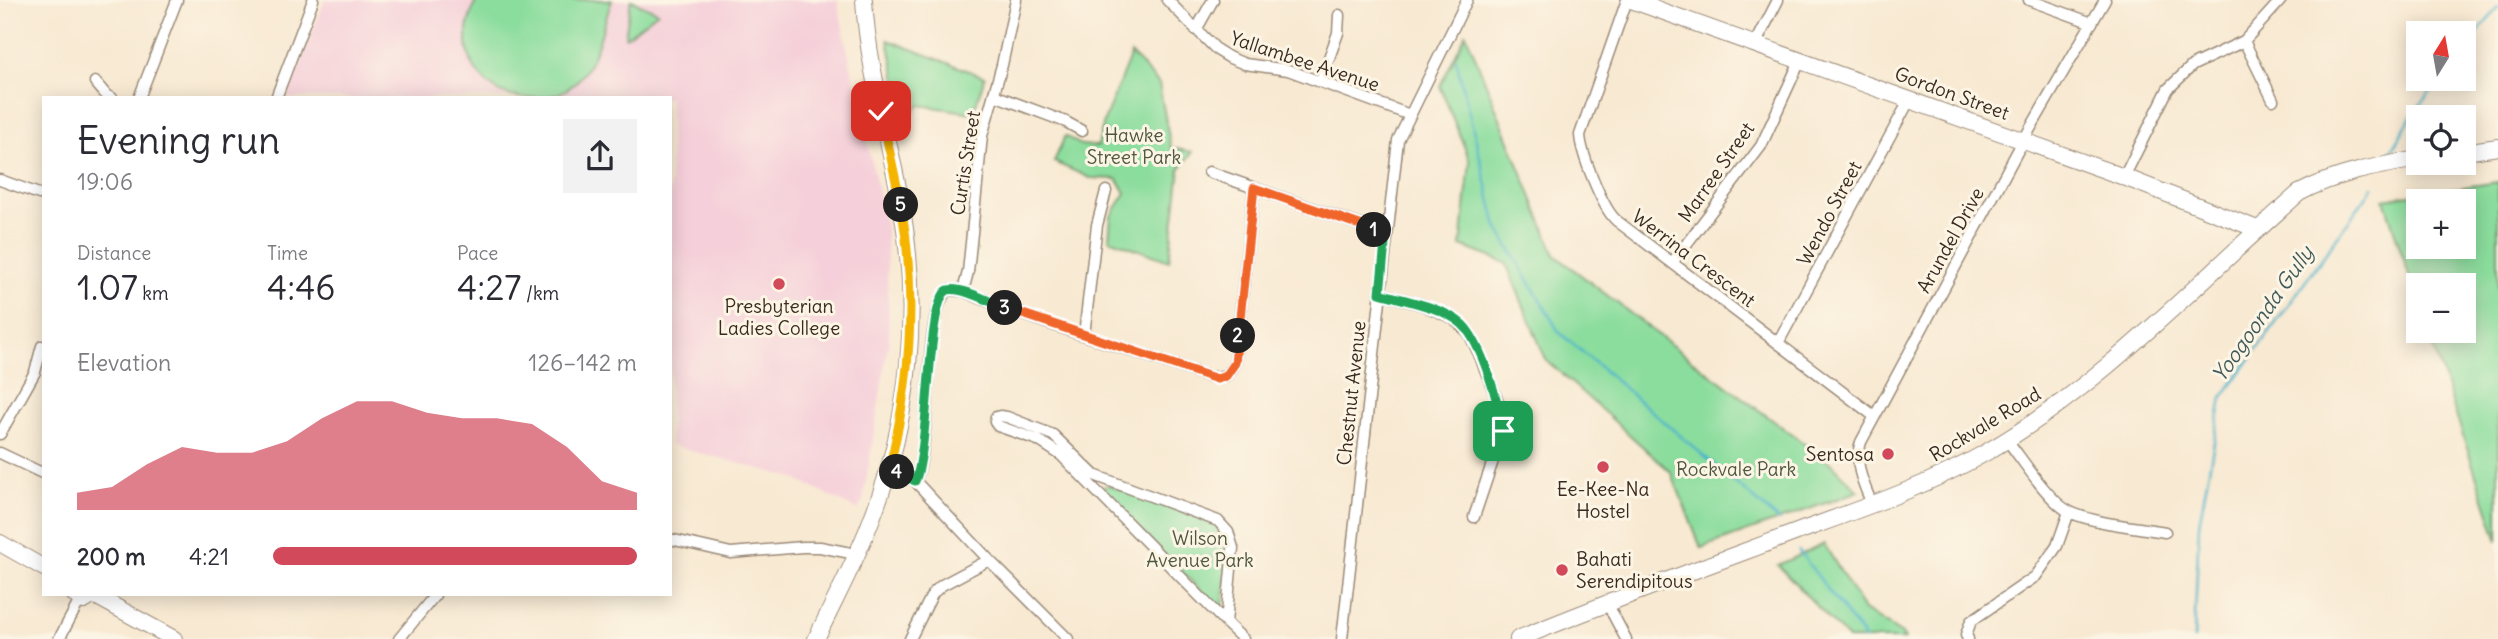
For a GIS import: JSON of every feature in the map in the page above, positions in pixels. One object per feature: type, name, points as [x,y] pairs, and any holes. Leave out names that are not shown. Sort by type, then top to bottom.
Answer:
[{"type":"street","points":[[140,96],[177,0]]},
{"type":"street","points":[[277,96],[313,0]]},
{"type":"street","points":[[816,639],[871,522],[898,434],[907,377],[911,318],[910,278],[902,208],[869,47],[864,0]]},
{"type":"street","name":"Curtis Street","points":[[962,290],[968,272],[982,136],[1017,0]]},
{"type":"street","name":"Yallambee Avenue","points":[[1167,0],[1217,50],[1230,58],[1245,64],[1289,69],[1410,115]]},
{"type":"street","points":[[1196,30],[1213,0]]},
{"type":"street","name":"Chestnut Avenue","points":[[1342,639],[1398,140],[1467,0]]},
{"type":"street","name":"Gordon Street","points":[[1629,0],[2124,177],[2257,229]]},
{"type":"street","name":"Werrina Crescent","points":[[1629,0],[1583,123],[1580,142],[1610,216],[1874,416]]},
{"type":"street","points":[[1755,45],[1778,0]]},
{"type":"street","points":[[2029,0],[2092,23]]},
{"type":"street","name":"Arundel Drive","points":[[1872,504],[1862,479],[1857,451],[2023,141],[2105,0]]},
{"type":"street","points":[[2124,177],[2168,89],[2193,65],[2244,41],[2281,0]]},
{"type":"street","points":[[1321,80],[1338,33],[1339,15]]},
{"type":"street","points":[[2244,41],[2273,100]]},
{"type":"street","name":"Marree Street","points":[[1672,263],[1761,146],[1800,61]]},
{"type":"street","points":[[95,82],[107,96]]},
{"type":"street","points":[[994,95],[1066,122],[1082,131]]},
{"type":"street","name":"Wendo Street","points":[[1778,343],[1910,99]]},
{"type":"street","points":[[2476,150],[2498,147]]},
{"type":"street","name":"Rockvale Road","points":[[1518,639],[1945,474],[2007,440],[2064,401],[2167,314],[2299,193],[2316,184],[2374,166],[2406,161]]},
{"type":"street","points":[[1209,172],[1386,234]]},
{"type":"street","points":[[0,180],[38,194]]},
{"type":"street","points":[[915,481],[925,437],[931,348],[938,307],[945,292],[962,290],[1210,377],[1226,376],[1235,363],[1254,188]]},
{"type":"street","points":[[1084,335],[1097,225],[1106,191]]},
{"type":"street","points":[[1380,293],[1423,305],[1453,318],[1469,333],[1479,354],[1499,404],[1503,431],[1474,517]]},
{"type":"street","points":[[0,434],[35,372],[42,346]]},
{"type":"street","points":[[1030,431],[1064,452],[1243,639]]},
{"type":"street","points":[[2007,440],[2056,502],[2069,512],[2165,532]]},
{"type":"street","points":[[0,453],[42,473]]},
{"type":"street","points":[[889,469],[915,481],[1068,639]]},
{"type":"street","points":[[1090,478],[1201,513],[1224,527],[1233,548],[1226,623]]},
{"type":"street","points":[[1968,639],[1966,635],[1971,621],[2036,576],[2057,546],[2069,512]]},
{"type":"street","points":[[672,539],[731,553],[820,547],[856,554]]},
{"type":"street","points":[[0,543],[42,567]]},
{"type":"street","points":[[910,639],[933,593],[942,585],[989,560]]},
{"type":"street","points":[[59,639],[86,596],[174,639]]},
{"type":"street","points":[[398,639],[434,596]]},
{"type":"street","points":[[1608,605],[1626,639]]},
{"type":"shaded area","name":"Presbyterian Ladies College","points":[[325,0],[837,0],[886,228],[889,339],[863,500],[858,510],[793,478],[672,446],[672,96],[288,96]]},
{"type":"green space","points":[[476,0],[612,0],[595,52],[585,72],[567,89],[550,96],[513,96],[492,87],[483,79],[470,58],[467,45],[469,19]]},
{"type":"green space","points":[[631,0],[658,12],[626,37],[625,36]]},
{"type":"green space","name":"Rockvale Park","points":[[1466,34],[1555,255],[1833,465],[1859,491],[1701,548],[1671,472],[1546,360],[1506,263],[1461,246],[1470,161],[1440,86]]},
{"type":"green space","points":[[888,40],[985,77],[973,113],[919,105],[905,123]]},
{"type":"green space","name":"Hawke Street Park","points":[[1131,54],[1159,84],[1171,148],[1193,152],[1180,169],[1169,261],[1109,239],[1111,216],[1126,193],[1117,179],[1090,178],[1054,162],[1065,136],[1081,145],[1098,146],[1104,121]]},
{"type":"green space","points":[[2498,182],[2498,541],[2432,343],[2476,343],[2476,273],[2408,273],[2384,199],[2406,196],[2406,259],[2476,259],[2476,189],[2451,189]]},
{"type":"green space","name":"Wilson Avenue Park","points":[[1109,485],[1215,523],[1229,540],[1223,608],[1220,610],[1103,493],[1104,486]]},
{"type":"green space","points":[[1824,544],[1864,610],[1902,634],[1905,639],[1848,639],[1778,565]]},
{"type":"waterway","name":"Yoogoonda Gully","points":[[2476,35],[2498,7]]},
{"type":"waterway","points":[[1456,59],[1497,227],[1559,332],[1780,521]]},
{"type":"waterway","name":"Yoogoonda Gully","points":[[2389,155],[2413,114],[2431,91]]},
{"type":"waterway","name":"Yoogoonda Gully","points":[[2194,639],[2199,525],[2222,398],[2373,187]]},
{"type":"waterway","points":[[1799,551],[1865,639]]},
{"type":"place","name":"Presbyterian Ladies College","points":[[779,284]]},
{"type":"place","name":"Sentosa","points":[[1888,454]]},
{"type":"place","name":"Ee-Kee-Na Hostel","points":[[1603,467]]},
{"type":"place","name":"Bahati Serendipitous","points":[[1562,570]]},
{"type":"route","points":[[881,111],[902,208],[910,278],[911,318],[903,406],[889,469],[915,481],[919,473],[925,437],[931,348],[940,300],[949,290],[962,290],[1067,330],[1210,377],[1217,379],[1226,376],[1235,363],[1254,188],[1386,234],[1380,293],[1423,305],[1462,324],[1479,354],[1499,404],[1503,431]]}]
